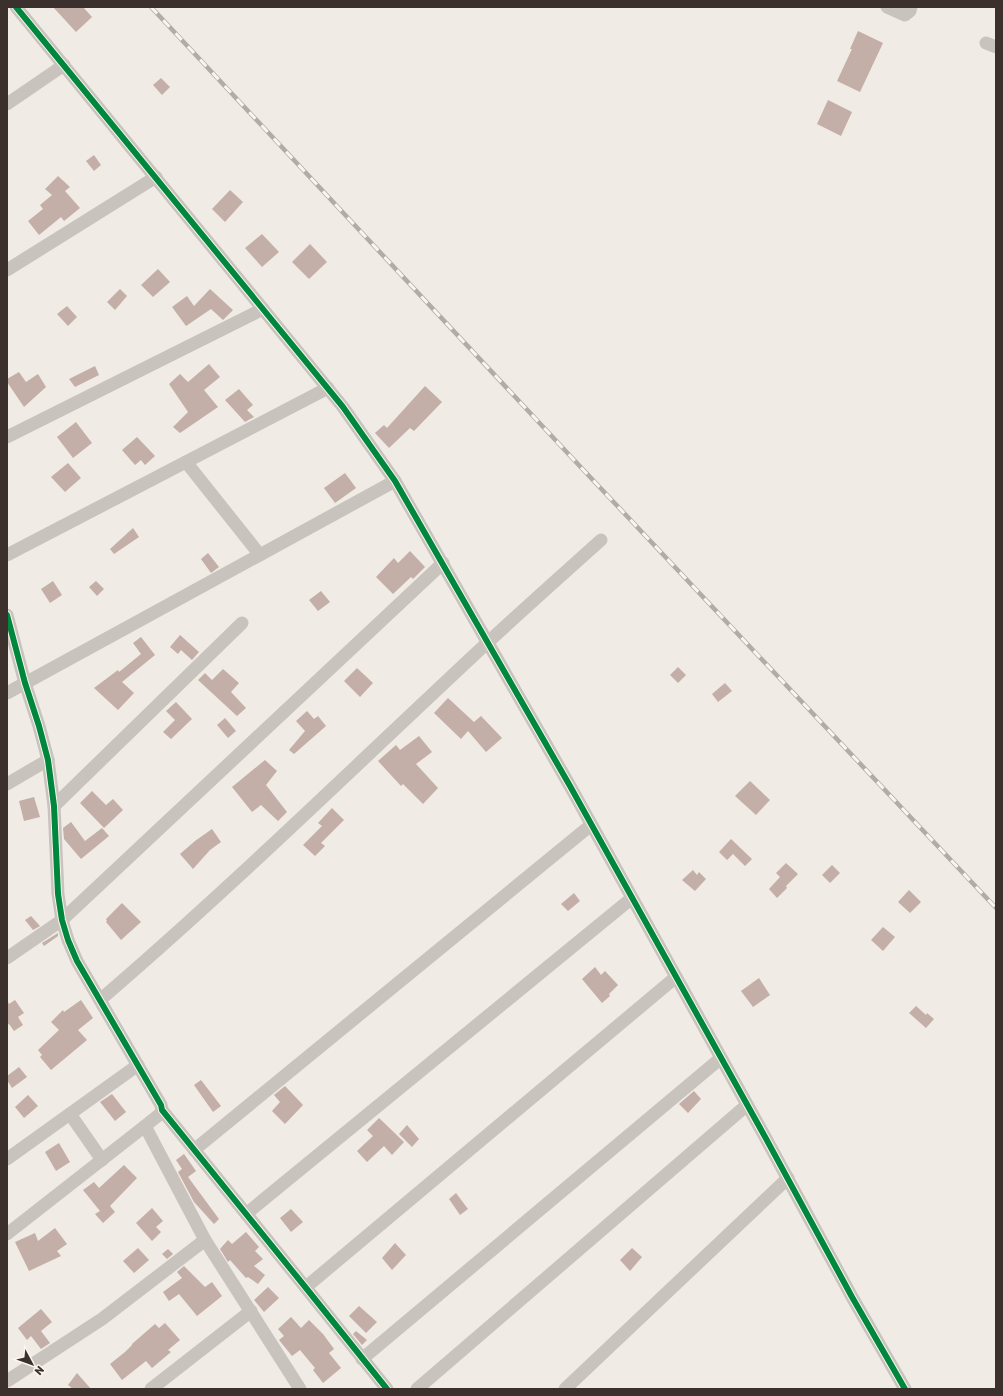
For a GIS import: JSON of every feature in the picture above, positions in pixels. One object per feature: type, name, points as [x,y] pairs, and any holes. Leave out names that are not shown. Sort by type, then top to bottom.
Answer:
[{"type":"street","points":[[16,7],[156,176],[328,388],[395,481],[591,825],[788,1178],[852,1297],[905,1389]]},
{"type":"street","points":[[887,7],[905,15],[910,11],[911,7]]},
{"type":"street","points":[[7,104],[64,65]]},
{"type":"street","points":[[7,270],[156,176]]},
{"type":"street","points":[[7,436],[263,309]]},
{"type":"street","points":[[7,555],[328,388]]},
{"type":"street","points":[[186,462],[260,555]]},
{"type":"street","points":[[7,693],[395,481]]},
{"type":"street","points":[[100,1000],[223,891],[488,642],[601,540]]},
{"type":"street","points":[[7,958],[62,920],[443,563]]},
{"type":"street","points":[[7,615],[48,760],[54,806],[58,894],[62,920],[68,940],[77,961],[161,1105],[162,1110],[387,1389]]},
{"type":"street","points":[[54,806],[242,623]]},
{"type":"street","points":[[7,784],[48,760]]},
{"type":"street","points":[[194,1150],[591,825]]},
{"type":"street","points":[[246,1214],[632,898]]},
{"type":"street","points":[[306,1287],[676,977]]},
{"type":"street","points":[[362,1359],[721,1058]]},
{"type":"street","points":[[7,1159],[138,1065]]},
{"type":"street","points":[[417,1389],[747,1105]]},
{"type":"street","points":[[7,1234],[160,1114],[162,1110]]},
{"type":"street","points":[[70,1114],[102,1160]]},
{"type":"street","points":[[145,1126],[205,1240],[300,1389]]},
{"type":"street","points":[[565,1389],[788,1178]]},
{"type":"street","points":[[7,1381],[102,1319],[205,1240]]},
{"type":"street","points":[[152,1389],[251,1311]]},
{"type":"building","points":[[53,7],[83,7],[92,17],[76,32]]},
{"type":"building","points":[[858,31],[883,43],[860,92],[837,81],[852,49],[850,49]]},
{"type":"building","points":[[161,78],[170,87],[162,95],[153,85]]},
{"type":"building","points":[[828,100],[852,112],[841,136],[817,124]]},
{"type":"building","points":[[94,155],[101,165],[94,171],[86,161]]},
{"type":"building","points":[[58,176],[70,187],[65,191],[80,208],[64,221],[61,217],[39,235],[28,221],[43,209],[40,205],[52,195],[45,189]]},
{"type":"building","points":[[230,190],[243,202],[225,222],[212,209]]},
{"type":"building","points":[[262,234],[279,252],[262,267],[245,248]]},
{"type":"building","points":[[310,244],[327,262],[309,279],[292,262]]},
{"type":"building","points":[[158,269],[170,282],[153,297],[141,285]]},
{"type":"building","points":[[120,289],[127,296],[115,310],[107,302]]},
{"type":"building","points":[[210,289],[233,310],[223,320],[211,309],[186,326],[172,307],[187,296],[194,306]]},
{"type":"building","points":[[67,306],[77,317],[68,326],[57,314]]},
{"type":"building","points":[[209,364],[220,377],[204,390],[218,407],[180,433],[173,427],[188,412],[169,384],[180,374],[188,382]]},
{"type":"building","points":[[95,366],[99,375],[75,387],[69,379]]},
{"type":"building","points":[[19,372],[26,382],[38,374],[46,387],[24,407],[7,382],[7,379]]},
{"type":"building","points":[[425,386],[442,402],[414,431],[410,428],[389,448],[375,433],[384,425],[387,428]]},
{"type":"building","points":[[239,389],[253,405],[247,410],[254,417],[245,422],[225,400]]},
{"type":"building","points":[[76,422],[92,443],[73,458],[57,437]]},
{"type":"building","points":[[137,437],[155,456],[145,465],[141,460],[135,465],[122,450]]},
{"type":"building","points":[[68,463],[81,478],[65,492],[51,477]]},
{"type":"building","points":[[345,473],[356,488],[335,503],[324,488]]},
{"type":"building","points":[[133,528],[139,537],[114,554],[110,549]]},
{"type":"building","points":[[410,551],[425,567],[413,579],[411,577],[393,594],[376,577],[394,558],[398,563]]},
{"type":"building","points":[[208,553],[219,567],[211,573],[201,559]]},
{"type":"building","points":[[53,581],[62,595],[50,603],[41,589]]},
{"type":"building","points":[[96,581],[104,589],[97,596],[89,587]]},
{"type":"building","points":[[321,591],[330,602],[318,611],[309,600]]},
{"type":"building","points":[[180,635],[199,652],[192,660],[181,650],[178,654],[170,647]]},
{"type":"building","points":[[141,637],[155,655],[122,682],[134,693],[118,710],[94,688],[118,670],[119,672],[141,654],[133,643]]},
{"type":"building","points":[[678,667],[686,675],[678,683],[670,675]]},
{"type":"building","points":[[357,668],[373,683],[360,697],[344,681]]},
{"type":"building","points":[[223,669],[239,683],[231,692],[246,708],[237,716],[198,680],[205,673],[212,680]]},
{"type":"building","points":[[725,683],[732,691],[718,702],[712,694]]},
{"type":"building","points":[[448,698],[474,722],[481,716],[502,738],[486,752],[468,731],[461,739],[434,713]]},
{"type":"building","points":[[176,702],[192,719],[171,739],[163,732],[175,720],[166,711]]},
{"type":"building","points":[[307,711],[314,719],[318,716],[326,726],[294,754],[289,750],[305,731],[296,721]]},
{"type":"building","points":[[225,718],[236,731],[228,738],[217,725]]},
{"type":"building","points":[[419,736],[432,752],[416,764],[438,788],[423,804],[403,784],[401,786],[378,761],[396,745],[400,750]]},
{"type":"building","points":[[265,760],[277,771],[266,785],[287,812],[278,821],[261,805],[252,812],[232,787]]},
{"type":"building","points":[[750,781],[770,800],[756,815],[735,796]]},
{"type":"building","points":[[92,791],[106,805],[113,799],[123,810],[104,828],[80,803]]},
{"type":"building","points":[[34,797],[40,817],[24,821],[19,801]]},
{"type":"building","points":[[332,808],[344,820],[321,843],[325,846],[315,856],[303,845],[322,826],[318,823]]},
{"type":"building","points":[[71,822],[85,841],[102,828],[109,836],[81,859],[64,839],[63,828]]},
{"type":"building","points":[[212,829],[221,842],[210,850],[193,869],[180,854]]},
{"type":"building","points":[[731,839],[752,859],[745,866],[733,854],[727,860],[719,852]]},
{"type":"building","points":[[786,863],[798,874],[777,898],[769,889],[780,877],[776,873]]},
{"type":"building","points":[[832,865],[840,873],[830,883],[822,875]]},
{"type":"building","points":[[693,870],[697,875],[699,872],[706,879],[695,891],[682,880]]},
{"type":"building","points":[[909,890],[921,902],[910,913],[898,902]]},
{"type":"building","points":[[574,893],[580,901],[568,911],[561,904]]},
{"type":"building","points":[[122,903],[141,922],[121,940],[106,922],[106,919]]},
{"type":"building","points":[[31,916],[40,926],[33,930],[25,920]]},
{"type":"building","points":[[883,927],[895,937],[883,951],[871,940]]},
{"type":"building","points":[[58,933],[58,936],[44,946],[42,943]]},
{"type":"building","points":[[595,967],[601,975],[605,971],[618,985],[609,994],[610,996],[602,1003],[582,979]]},
{"type":"building","points":[[759,978],[770,995],[753,1007],[741,991]]},
{"type":"building","points":[[7,1000],[9,1004],[15,1000],[24,1013],[18,1017],[23,1025],[14,1031],[9,1024],[7,1025]]},
{"type":"building","points":[[81,1000],[93,1018],[78,1030],[87,1040],[51,1070],[40,1057],[42,1055],[38,1050],[59,1030],[51,1022],[63,1010],[64,1012]]},
{"type":"building","points":[[916,1006],[926,1015],[927,1013],[934,1019],[926,1028],[909,1013]]},
{"type":"building","points":[[19,1067],[27,1077],[12,1088],[7,1080],[7,1076]]},
{"type":"building","points":[[201,1080],[221,1106],[213,1112],[194,1085]]},
{"type":"building","points":[[285,1086],[303,1105],[285,1124],[272,1111],[280,1102],[274,1095]]},
{"type":"building","points":[[694,1091],[701,1099],[688,1113],[679,1104]]},
{"type":"building","points":[[112,1094],[126,1112],[115,1121],[100,1102]]},
{"type":"building","points":[[28,1095],[38,1106],[24,1118],[15,1107]]},
{"type":"building","points":[[379,1118],[404,1142],[392,1155],[384,1146],[367,1162],[357,1151],[373,1136],[367,1130]]},
{"type":"building","points":[[407,1125],[419,1139],[412,1147],[399,1134]]},
{"type":"building","points":[[59,1143],[70,1162],[56,1171],[45,1152]]},
{"type":"building","points":[[184,1154],[196,1171],[188,1177],[219,1219],[214,1224],[194,1202],[178,1172],[182,1169],[176,1160]]},
{"type":"building","points":[[124,1165],[137,1178],[110,1206],[115,1212],[103,1223],[95,1214],[100,1211],[83,1190],[94,1182],[99,1188]]},
{"type":"building","points":[[456,1193],[468,1209],[460,1215],[449,1199]]},
{"type":"building","points":[[152,1208],[163,1221],[156,1227],[161,1232],[152,1241],[136,1223]]},
{"type":"building","points":[[291,1209],[303,1222],[291,1232],[280,1218]]},
{"type":"building","points":[[55,1228],[67,1244],[57,1251],[61,1256],[29,1271],[15,1242],[35,1233],[38,1241]]},
{"type":"building","points":[[246,1232],[259,1247],[255,1251],[263,1259],[254,1266],[265,1275],[258,1284],[248,1277],[246,1278],[230,1260],[228,1262],[220,1249],[228,1240],[232,1244]]},
{"type":"building","points":[[395,1243],[406,1255],[392,1270],[382,1258]]},
{"type":"building","points":[[138,1248],[149,1260],[134,1273],[123,1261]]},
{"type":"building","points":[[632,1248],[642,1257],[630,1271],[620,1260]]},
{"type":"building","points":[[168,1249],[173,1254],[167,1259],[162,1254]]},
{"type":"building","points":[[184,1266],[205,1287],[212,1282],[222,1296],[197,1316],[179,1294],[169,1301],[163,1292],[182,1278],[177,1272]]},
{"type":"building","points":[[268,1287],[279,1298],[264,1312],[254,1300]]},
{"type":"building","points":[[359,1306],[377,1322],[366,1333],[349,1316]]},
{"type":"building","points":[[41,1309],[52,1322],[41,1331],[50,1343],[41,1349],[31,1336],[27,1340],[18,1328]]},
{"type":"building","points":[[291,1317],[301,1328],[309,1320],[323,1334],[334,1349],[329,1353],[341,1368],[323,1383],[313,1370],[315,1368],[300,1350],[292,1356],[279,1340],[284,1336],[278,1329]]},
{"type":"building","points":[[165,1323],[180,1340],[168,1350],[171,1352],[152,1368],[146,1361],[122,1380],[110,1364],[155,1324],[159,1328]]},
{"type":"building","points":[[356,1331],[367,1340],[362,1345],[353,1334]]},
{"type":"building","points":[[77,1373],[91,1389],[73,1389],[68,1385]]},
{"type":"railway","points":[[151,7],[575,461],[996,908]]},
{"type":"cycle path","points":[[16,7],[343,407],[395,481],[570,786],[764,1135],[852,1297],[905,1389]]},
{"type":"cycle path","points":[[7,615],[48,760],[54,806],[58,894],[62,920],[68,940],[77,961],[161,1105],[162,1110],[387,1389]]}]
